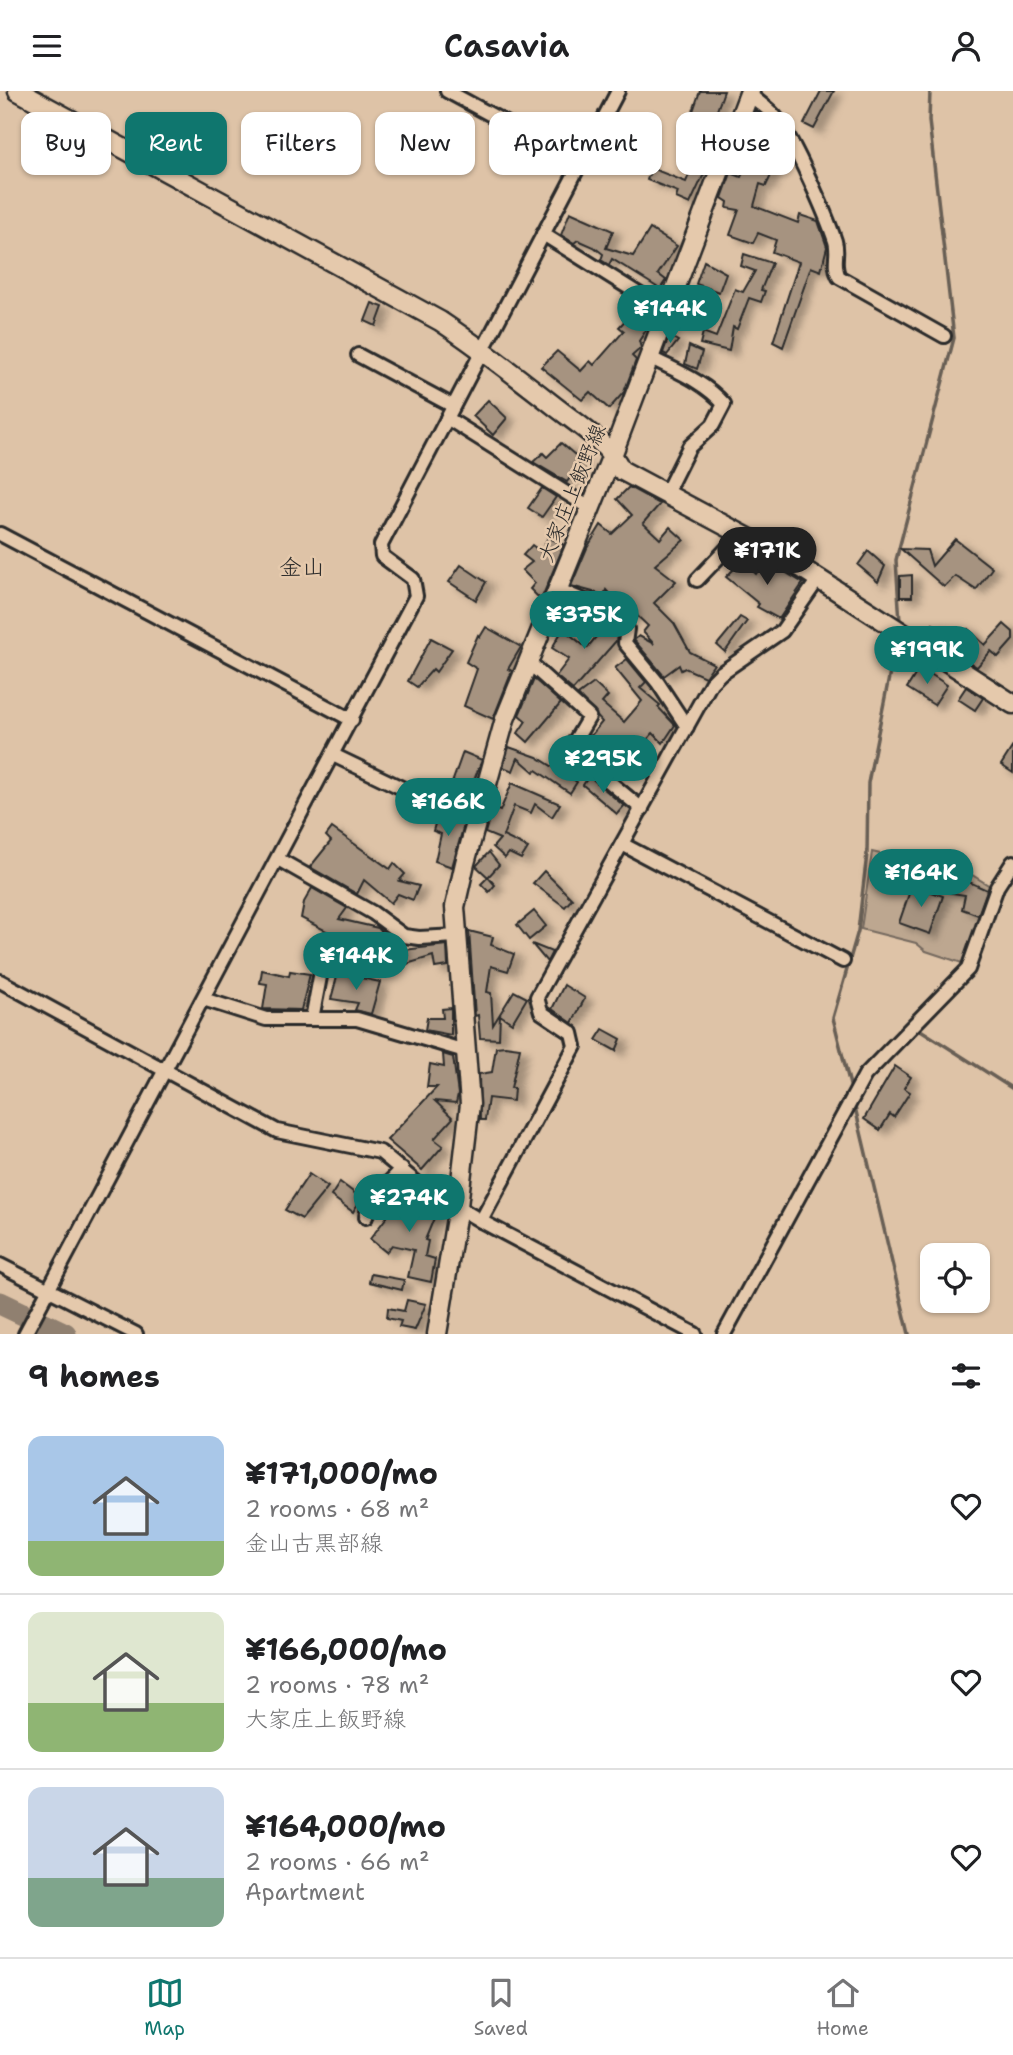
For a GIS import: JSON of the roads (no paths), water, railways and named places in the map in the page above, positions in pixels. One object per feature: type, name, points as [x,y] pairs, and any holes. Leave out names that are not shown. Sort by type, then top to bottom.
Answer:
[{"type":"main road","points":[[18,91],[399,296],[482,349],[612,453],[621,470],[819,578],[1013,704]]},
{"type":"main road","name":"大家庄上飯野線","points":[[437,1334],[458,1206],[470,1104],[455,907],[477,815],[492,756],[612,453],[749,93]]},
{"type":"street","points":[[447,91],[489,114]]},
{"type":"street","points":[[607,112],[618,91]]},
{"type":"street","points":[[749,93],[778,120],[789,142],[832,230],[837,246],[834,268],[839,277],[944,335]]},
{"type":"street","points":[[25,1334],[416,596],[413,579],[382,557],[381,545],[574,175]]},
{"type":"street","points":[[543,234],[666,311]]},
{"type":"street","points":[[358,355],[453,406]]},
{"type":"street","points":[[649,357],[696,380],[724,404],[713,425],[689,447],[666,493]]},
{"type":"street","points":[[446,418],[590,508]]},
{"type":"street","points":[[0,534],[352,720]]},
{"type":"street","points":[[696,580],[741,534]]},
{"type":"street","points":[[481,1221],[575,1046],[572,1033],[541,1012],[537,997],[711,683],[721,673],[782,631],[819,578]]},
{"type":"street","points":[[557,589],[585,601],[600,603],[627,629],[625,643],[658,683],[687,727]]},
{"type":"street","points":[[528,662],[589,717],[570,749],[642,809]]},
{"type":"street","points":[[333,755],[429,801],[477,815]]},
{"type":"street","points":[[622,844],[843,961]]},
{"type":"street","points":[[278,859],[373,913],[404,936],[457,936]]},
{"type":"street","points":[[724,1334],[865,1075],[968,969],[998,887],[1013,862]]},
{"type":"street","points":[[312,1019],[327,940]]},
{"type":"street","points":[[0,981],[277,1131],[380,1151],[417,1183],[481,1221],[695,1334]]},
{"type":"street","points":[[202,999],[266,1019],[357,1019],[465,1051]]},
{"type":"street","points":[[366,1217],[369,1203],[402,1170]]},
{"type":"street","points":[[0,1265],[45,1292],[136,1334]]},
{"type":"waterway","points":[[900,622],[896,560],[954,338],[929,121],[930,91]]},
{"type":"waterway","points":[[852,1093],[833,1018],[858,931],[867,854],[868,783],[897,637]]},
{"type":"waterway","points":[[919,1029],[1013,1089]]},
{"type":"waterway","points":[[854,1103],[909,1334]]},
{"type":"waterway","points":[[0,1303],[65,1334]]},
{"type":"district","name":"金山","points":[[302,567]]}]
